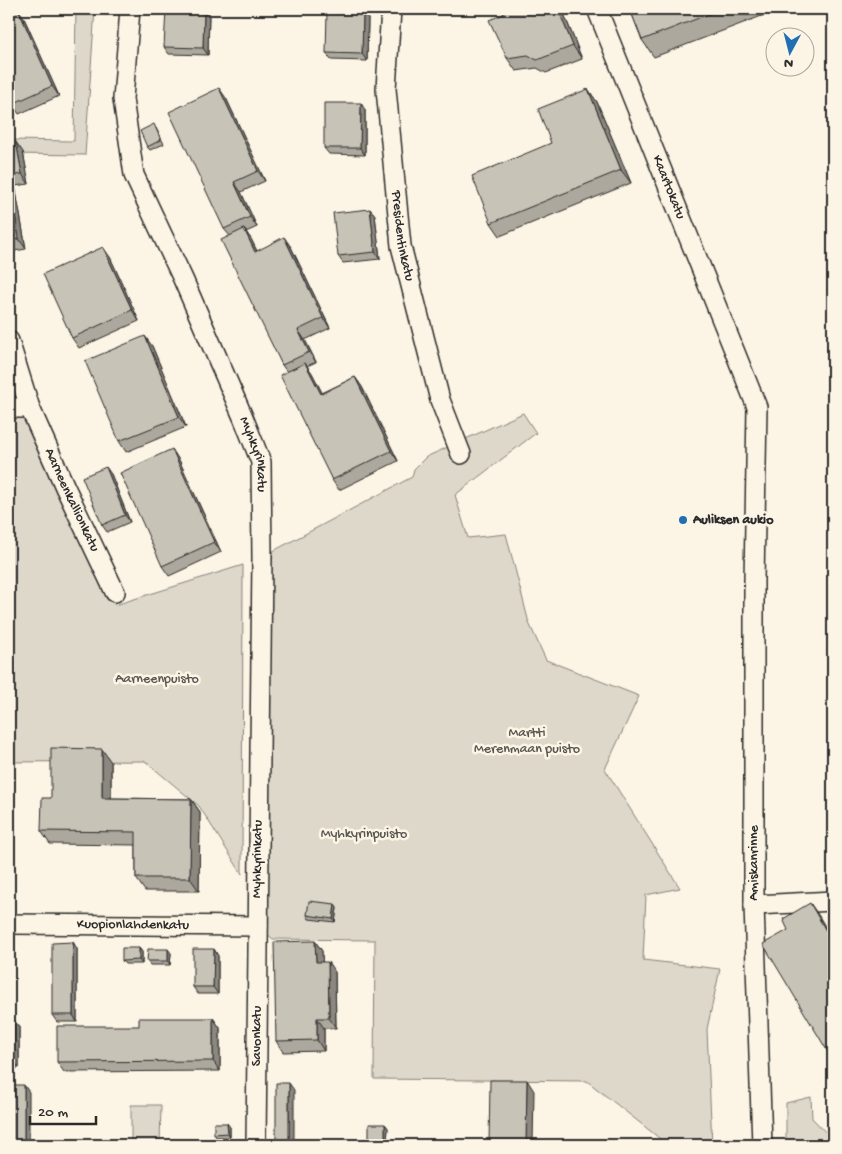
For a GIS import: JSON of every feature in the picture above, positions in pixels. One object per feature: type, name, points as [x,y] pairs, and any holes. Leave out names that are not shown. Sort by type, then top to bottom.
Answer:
[{"type":"street","name":"Myhkyrinkatu","points":[[130,9],[123,99],[134,175],[184,279],[243,417],[260,462],[262,557],[258,926]]},
{"type":"street","name":"Presidentinkatu","points":[[392,9],[386,89],[401,246],[440,400],[461,454]]},
{"type":"street","name":"Kaartokatu","points":[[597,9],[757,407],[754,581]]},
{"type":"street","name":"Aarneenkallionkatu","points":[[9,341],[30,408],[115,592]]},
{"type":"street","points":[[9,408],[30,408]]},
{"type":"street","name":"Amiskanrinne","points":[[754,581],[754,905],[762,1145]]},
{"type":"street","points":[[754,905],[833,901]]},
{"type":"street","name":"Kuopionlahdenkatu","points":[[9,924],[258,926]]},
{"type":"street","name":"Savonkatu","points":[[256,1145],[258,926]]},
{"type":"green space","points":[[76,9],[95,9],[85,155],[9,154],[9,140],[74,141]]},
{"type":"green space","name":"Aarneenpuisto","points":[[9,408],[30,408],[65,487],[62,505],[115,605],[243,565],[242,874],[199,806],[145,761],[9,762]]},
{"type":"green space","points":[[523,413],[536,433],[455,495],[468,538],[506,534],[529,623],[546,660],[639,696],[605,769],[680,888],[646,895],[643,960],[720,969],[707,1029],[712,1145],[668,1145],[587,1081],[374,1079],[375,940],[273,939],[258,926],[262,557],[412,477],[414,469],[426,457]]},
{"type":"green space","points":[[811,1097],[812,1118],[833,1140],[833,1145],[786,1145],[786,1103]]},
{"type":"green space","points":[[131,1105],[161,1105],[160,1145],[131,1145]]},
{"type":"building","points":[[18,9],[52,86],[12,104],[9,97],[9,10]]},
{"type":"building","points":[[166,9],[204,9],[203,48],[164,47]]},
{"type":"building","points":[[502,9],[558,9],[573,46],[537,60],[528,55],[507,58],[489,20],[504,14]]},
{"type":"building","points":[[630,9],[722,9],[642,40]]},
{"type":"building","points":[[327,11],[363,12],[362,54],[326,53]]},
{"type":"building","points":[[219,88],[258,171],[234,182],[250,217],[224,229],[169,112]]},
{"type":"building","points":[[588,89],[621,170],[491,223],[472,176],[551,143],[538,109]]},
{"type":"building","points":[[324,103],[361,103],[360,148],[324,148]]},
{"type":"building","points":[[154,124],[161,140],[147,147],[140,131]]},
{"type":"building","points":[[16,142],[22,174],[9,176],[9,143]]},
{"type":"building","points":[[9,180],[19,239],[9,241]]},
{"type":"building","points":[[370,209],[375,252],[338,256],[333,213]]},
{"type":"building","points":[[244,229],[255,252],[284,237],[323,318],[298,330],[309,352],[282,365],[221,240]]},
{"type":"building","points":[[103,247],[132,310],[72,338],[43,274]]},
{"type":"building","points":[[145,336],[179,417],[119,441],[85,361]]},
{"type":"building","points":[[305,363],[321,394],[355,377],[391,451],[332,480],[280,375]]},
{"type":"building","points":[[172,449],[214,542],[162,566],[120,473]]},
{"type":"building","points":[[106,467],[125,515],[102,525],[82,477]]},
{"type":"building","points":[[51,748],[102,749],[102,798],[191,799],[190,878],[136,878],[136,832],[41,831],[42,798],[51,798]]},
{"type":"building","points":[[309,901],[335,904],[333,919],[307,915]]},
{"type":"building","points":[[810,903],[833,943],[833,1055],[831,1057],[763,944],[788,930],[783,919]]},
{"type":"building","points":[[315,941],[316,962],[328,962],[329,1018],[317,1018],[317,1040],[276,1041],[274,942]]},
{"type":"building","points":[[73,942],[73,1015],[52,1015],[52,943]]},
{"type":"building","points":[[122,948],[139,948],[139,960],[122,961]]},
{"type":"building","points":[[148,949],[168,949],[168,961],[147,961]]},
{"type":"building","points":[[193,949],[214,949],[213,987],[193,987]]},
{"type":"building","points":[[9,1017],[12,1017],[12,1058],[9,1058]]},
{"type":"building","points":[[139,1018],[213,1018],[213,1061],[57,1062],[57,1026],[139,1026]]},
{"type":"building","points":[[490,1080],[527,1080],[526,1145],[489,1145]]},
{"type":"building","points":[[276,1083],[289,1083],[289,1145],[276,1145]]},
{"type":"building","points":[[10,1085],[24,1085],[24,1145],[10,1145]]},
{"type":"building","points":[[214,1123],[227,1123],[228,1133],[214,1134]]},
{"type":"building","points":[[369,1124],[385,1124],[385,1139],[369,1139]]},
{"type":"place","name":"Auliksen aukio","points":[[683,520]]},
{"type":"park label","name":"Martti Merenmaan puisto","points":[[527,742]]},
{"type":"park label","name":"Myhkyrinpuisto","points":[[364,834]]}]
